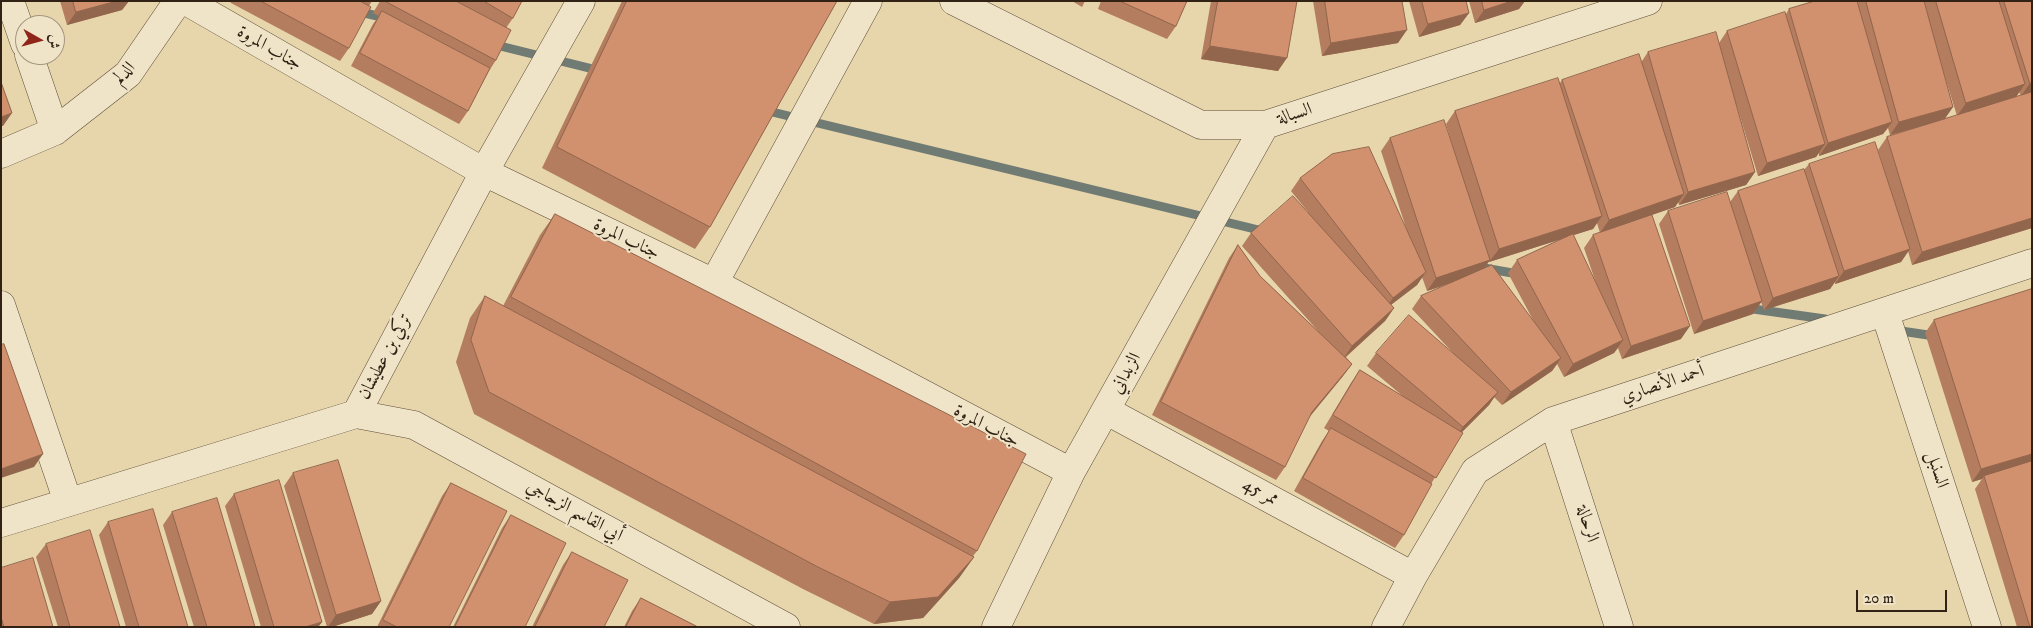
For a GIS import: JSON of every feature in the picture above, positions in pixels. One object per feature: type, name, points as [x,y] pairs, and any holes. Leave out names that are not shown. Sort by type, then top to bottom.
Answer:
[{"type":"street","points":[[10,1],[15,15]]},
{"type":"street","name":"الدلم","points":[[1,154],[55,131],[128,74],[178,1]]},
{"type":"street","name":"جناب المروة","points":[[186,1],[484,172],[714,283],[1071,472]]},
{"type":"street","name":"تركي بن عطيشان","points":[[1,523],[356,414],[484,172],[581,1]]},
{"type":"street","points":[[714,283],[868,1]]},
{"type":"street","name":"السبالة","points":[[954,1],[1201,126],[1265,125],[1648,1]]},
{"type":"street","points":[[32,65],[55,131]]},
{"type":"street","name":"الزبداني","points":[[996,627],[1071,472],[1107,411],[1265,125]]},
{"type":"street","name":"أحمد الأنصاري","points":[[1386,627],[1412,576],[1475,471],[1553,421],[2032,263]]},
{"type":"street","points":[[1,305],[68,502]]},
{"type":"street","name":"السنبل","points":[[1885,313],[1987,627]]},
{"type":"street","name":"ممر 45","points":[[1107,411],[1412,576]]},
{"type":"street","name":"أبي القاسم الزجاجي","points":[[356,414],[414,425],[786,627]]},
{"type":"street","name":"الرحالة","points":[[1553,421],[1619,627]]},
{"type":"building","points":[[73,1],[117,1],[76,12]]},
{"type":"building","points":[[261,1],[360,1],[371,7],[349,48]]},
{"type":"building","points":[[385,1],[456,1],[511,30],[496,60]]},
{"type":"building","points":[[484,1],[522,1],[513,18]]},
{"type":"building","points":[[627,1],[837,1],[710,227],[557,147]]},
{"type":"building","points":[[1120,1],[1187,1],[1176,26]]},
{"type":"building","points":[[1218,1],[1297,1],[1287,58],[1210,46]]},
{"type":"building","points":[[1325,1],[1402,1],[1407,30],[1331,43]]},
{"type":"building","points":[[1422,1],[1466,1],[1469,13],[1428,24]]},
{"type":"building","points":[[1482,1],[1512,1],[1484,10]]},
{"type":"building","points":[[1815,1],[1857,1],[1892,122],[1828,143],[1789,9]]},
{"type":"building","points":[[1866,1],[1924,1],[1953,107],[1899,122]]},
{"type":"building","points":[[1936,1],[1999,1],[2025,84],[1966,103]]},
{"type":"building","points":[[2004,1],[2032,1],[2032,83],[2030,83]]},
{"type":"building","points":[[382,11],[490,68],[468,111],[360,53]]},
{"type":"building","points":[[1785,12],[1825,144],[1767,163],[1727,31]]},
{"type":"building","points":[[1716,32],[1755,172],[1688,192],[1648,52]]},
{"type":"building","points":[[1639,54],[1684,194],[1609,220],[1562,80]]},
{"type":"building","points":[[1558,78],[1602,216],[1499,249],[1455,111]]},
{"type":"building","points":[[1,82],[12,113],[1,117]]},
{"type":"building","points":[[2032,92],[2032,218],[1922,252],[1887,137]]},
{"type":"building","points":[[1444,120],[1490,260],[1436,278],[1390,138]]},
{"type":"building","points":[[1875,142],[1910,249],[1844,271],[1809,164]]},
{"type":"building","points":[[1369,147],[1426,272],[1393,298],[1300,178],[1332,154]]},
{"type":"building","points":[[1804,169],[1839,276],[1773,298],[1738,191]]},
{"type":"building","points":[[1727,192],[1762,301],[1703,321],[1668,211]]},
{"type":"building","points":[[1293,196],[1394,308],[1352,346],[1251,233]]},
{"type":"building","points":[[555,214],[1026,454],[977,551],[511,297]]},
{"type":"building","points":[[1652,215],[1690,326],[1631,346],[1593,235]]},
{"type":"building","points":[[1573,234],[1623,340],[1573,364],[1517,260]]},
{"type":"building","points":[[1238,245],[1260,276],[1352,364],[1312,412],[1285,467],[1161,402]]},
{"type":"building","points":[[1492,265],[1561,358],[1511,392],[1421,296]]},
{"type":"building","points":[[2032,289],[2032,454],[1981,469],[1934,320]]},
{"type":"building","points":[[485,296],[974,557],[938,597],[890,602],[818,567],[489,392],[471,340]]},
{"type":"building","points":[[1409,315],[1498,392],[1463,427],[1376,353]]},
{"type":"building","points":[[4,344],[43,454],[1,469],[1,345]]},
{"type":"building","points":[[1360,370],[1463,433],[1436,478],[1333,415]]},
{"type":"building","points":[[1331,428],[1432,484],[1404,535],[1303,478]]},
{"type":"building","points":[[338,460],[381,601],[336,615],[293,473]]},
{"type":"building","points":[[2032,461],[2032,627],[2030,627],[1984,476]]},
{"type":"building","points":[[279,480],[322,622],[305,627],[274,627],[234,494]]},
{"type":"building","points":[[451,483],[507,511],[449,627],[397,627],[383,620]]},
{"type":"building","points":[[217,498],[255,627],[207,627],[172,512]]},
{"type":"building","points":[[153,509],[188,627],[139,627],[108,522]]},
{"type":"building","points":[[511,515],[566,543],[525,627],[455,627]]},
{"type":"building","points":[[90,530],[120,627],[70,627],[46,544]]},
{"type":"building","points":[[572,552],[628,580],[604,627],[535,627]]},
{"type":"building","points":[[33,558],[53,627],[4,627],[1,617],[1,568]]},
{"type":"building","points":[[641,598],[698,627],[626,627]]},
{"type":"waterway","points":[[356,11],[390,19]]},
{"type":"waterway","points":[[492,44],[601,71]]},
{"type":"waterway","points":[[764,110],[1267,232]]},
{"type":"waterway","points":[[1484,268],[1518,274]]},
{"type":"waterway","points":[[1746,308],[1825,319]]},
{"type":"waterway","points":[[1894,330],[1935,336]]}]
